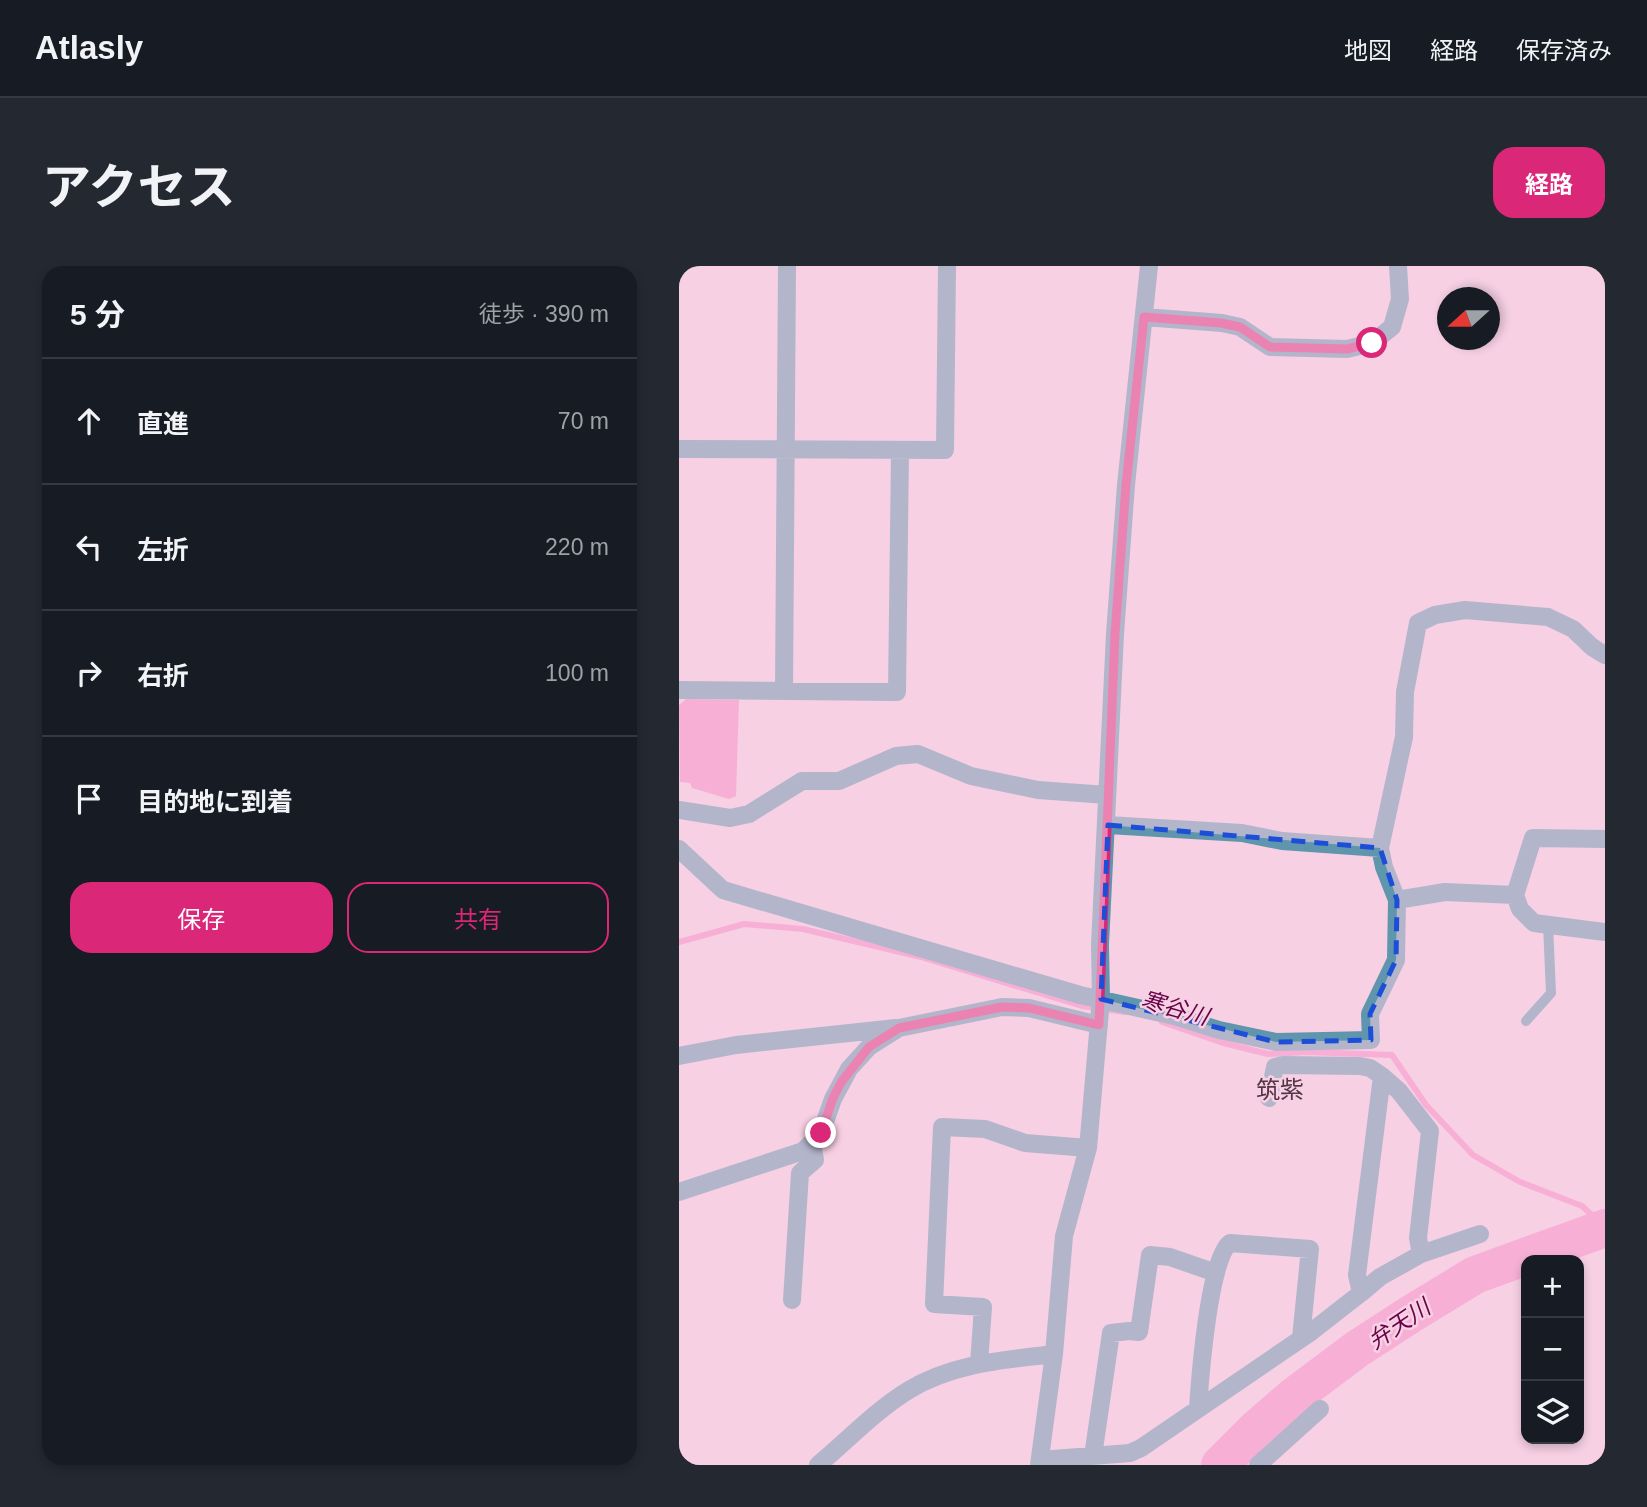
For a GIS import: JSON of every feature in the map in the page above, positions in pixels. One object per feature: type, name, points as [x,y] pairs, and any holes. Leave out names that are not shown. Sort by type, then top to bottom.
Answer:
[{"type":"street","points":[[784,691],[787,266]]},
{"type":"street","points":[[679,450],[945,450],[947,266]]},
{"type":"street","points":[[1149,266],[1126,485],[1115,634],[1108,825],[1100,946],[1101,999],[1088,1148],[1063,1236],[1054,1354],[1040,1462],[1129,1453],[1141,1448],[1301,1338],[1380,1277],[1421,1254],[1480,1234]]},
{"type":"street","points":[[1144,317],[1240,327],[1270,347],[1347,349],[1372,343],[1392,327],[1400,299],[1398,266]]},
{"type":"street","points":[[679,690],[897,692],[900,452]]},
{"type":"street","points":[[679,849],[723,890],[1101,999],[1276,1042],[1371,1040],[1370,1014],[1396,960],[1397,900],[1384,867],[1380,848],[1404,737],[1405,692],[1418,624],[1435,615],[1465,610],[1548,617],[1573,629],[1605,655]]},
{"type":"street","points":[[679,810],[730,818],[749,814],[802,781],[839,781],[896,756],[918,754],[971,776],[1038,790],[1107,795]]},
{"type":"street","points":[[1108,825],[1242,833],[1282,841],[1380,848]]},
{"type":"street","points":[[1605,839],[1533,838],[1515,895],[1520,909],[1534,923],[1605,932]]},
{"type":"street","points":[[1397,900],[1445,891],[1515,895]]},
{"type":"street","points":[[679,1056],[736,1045],[899,1028],[1002,1007],[1016,1006],[1099,1022]]},
{"type":"street","points":[[679,1192],[803,1151],[821,1133],[833,1098],[849,1069],[869,1047],[899,1028]]},
{"type":"street","points":[[1269,1098],[1275,1067],[1283,1065],[1370,1068],[1399,1091],[1430,1131],[1418,1238],[1421,1254]]},
{"type":"street","points":[[1361,1293],[1357,1275],[1382,1076]]},
{"type":"street","points":[[979,1364],[983,1307],[935,1304],[942,1126],[985,1129],[1025,1143],[1088,1148]]},
{"type":"street","points":[[792,1300],[800,1173],[815,1160],[812,1143]]},
{"type":"street","points":[[1198,1408],[1206,1324],[1222,1251],[1230,1243],[1310,1249],[1301,1338]]},
{"type":"street","points":[[1093,1456],[1111,1333],[1139,1332],[1150,1255],[1170,1257],[1216,1273]]},
{"type":"street","points":[[818,1465],[909,1390],[933,1378],[979,1364],[1054,1354]]},
{"type":"street","points":[[1258,1465],[1320,1409]]},
{"type":"lane","points":[[1525,1021],[1551,993],[1548,925]]},
{"type":"highlighted area","points":[[1108,825],[1380,848],[1397,900],[1396,960],[1370,1014],[1371,1040],[1276,1042],[1101,999]]},
{"type":"shaded area","points":[[686,699],[739,700],[736,796],[729,799],[692,788],[690,783],[680,782],[679,705]]},
{"type":"waterway","name":"寒谷川","points":[[679,942],[744,924],[803,929],[921,957],[1082,1006],[1125,1012]]},
{"type":"waterway","name":"寒谷川","points":[[1162,1022],[1223,1043],[1268,1054],[1306,1052],[1392,1055],[1426,1105],[1473,1155],[1520,1182],[1582,1206],[1605,1227]]},
{"type":"waterway","name":"弁天川","points":[[1220,1465],[1293,1397],[1357,1349],[1411,1314],[1475,1275],[1605,1228]]},
{"type":"district","name":"筑紫","points":[[1280,1089]]},
{"type":"route","points":[[821,1133],[833,1098],[849,1069],[869,1047],[899,1028],[1016,1006],[1099,1025],[1100,946],[1108,825],[1115,634],[1126,485],[1144,317],[1240,327],[1270,347],[1347,349],[1372,343]]}]
